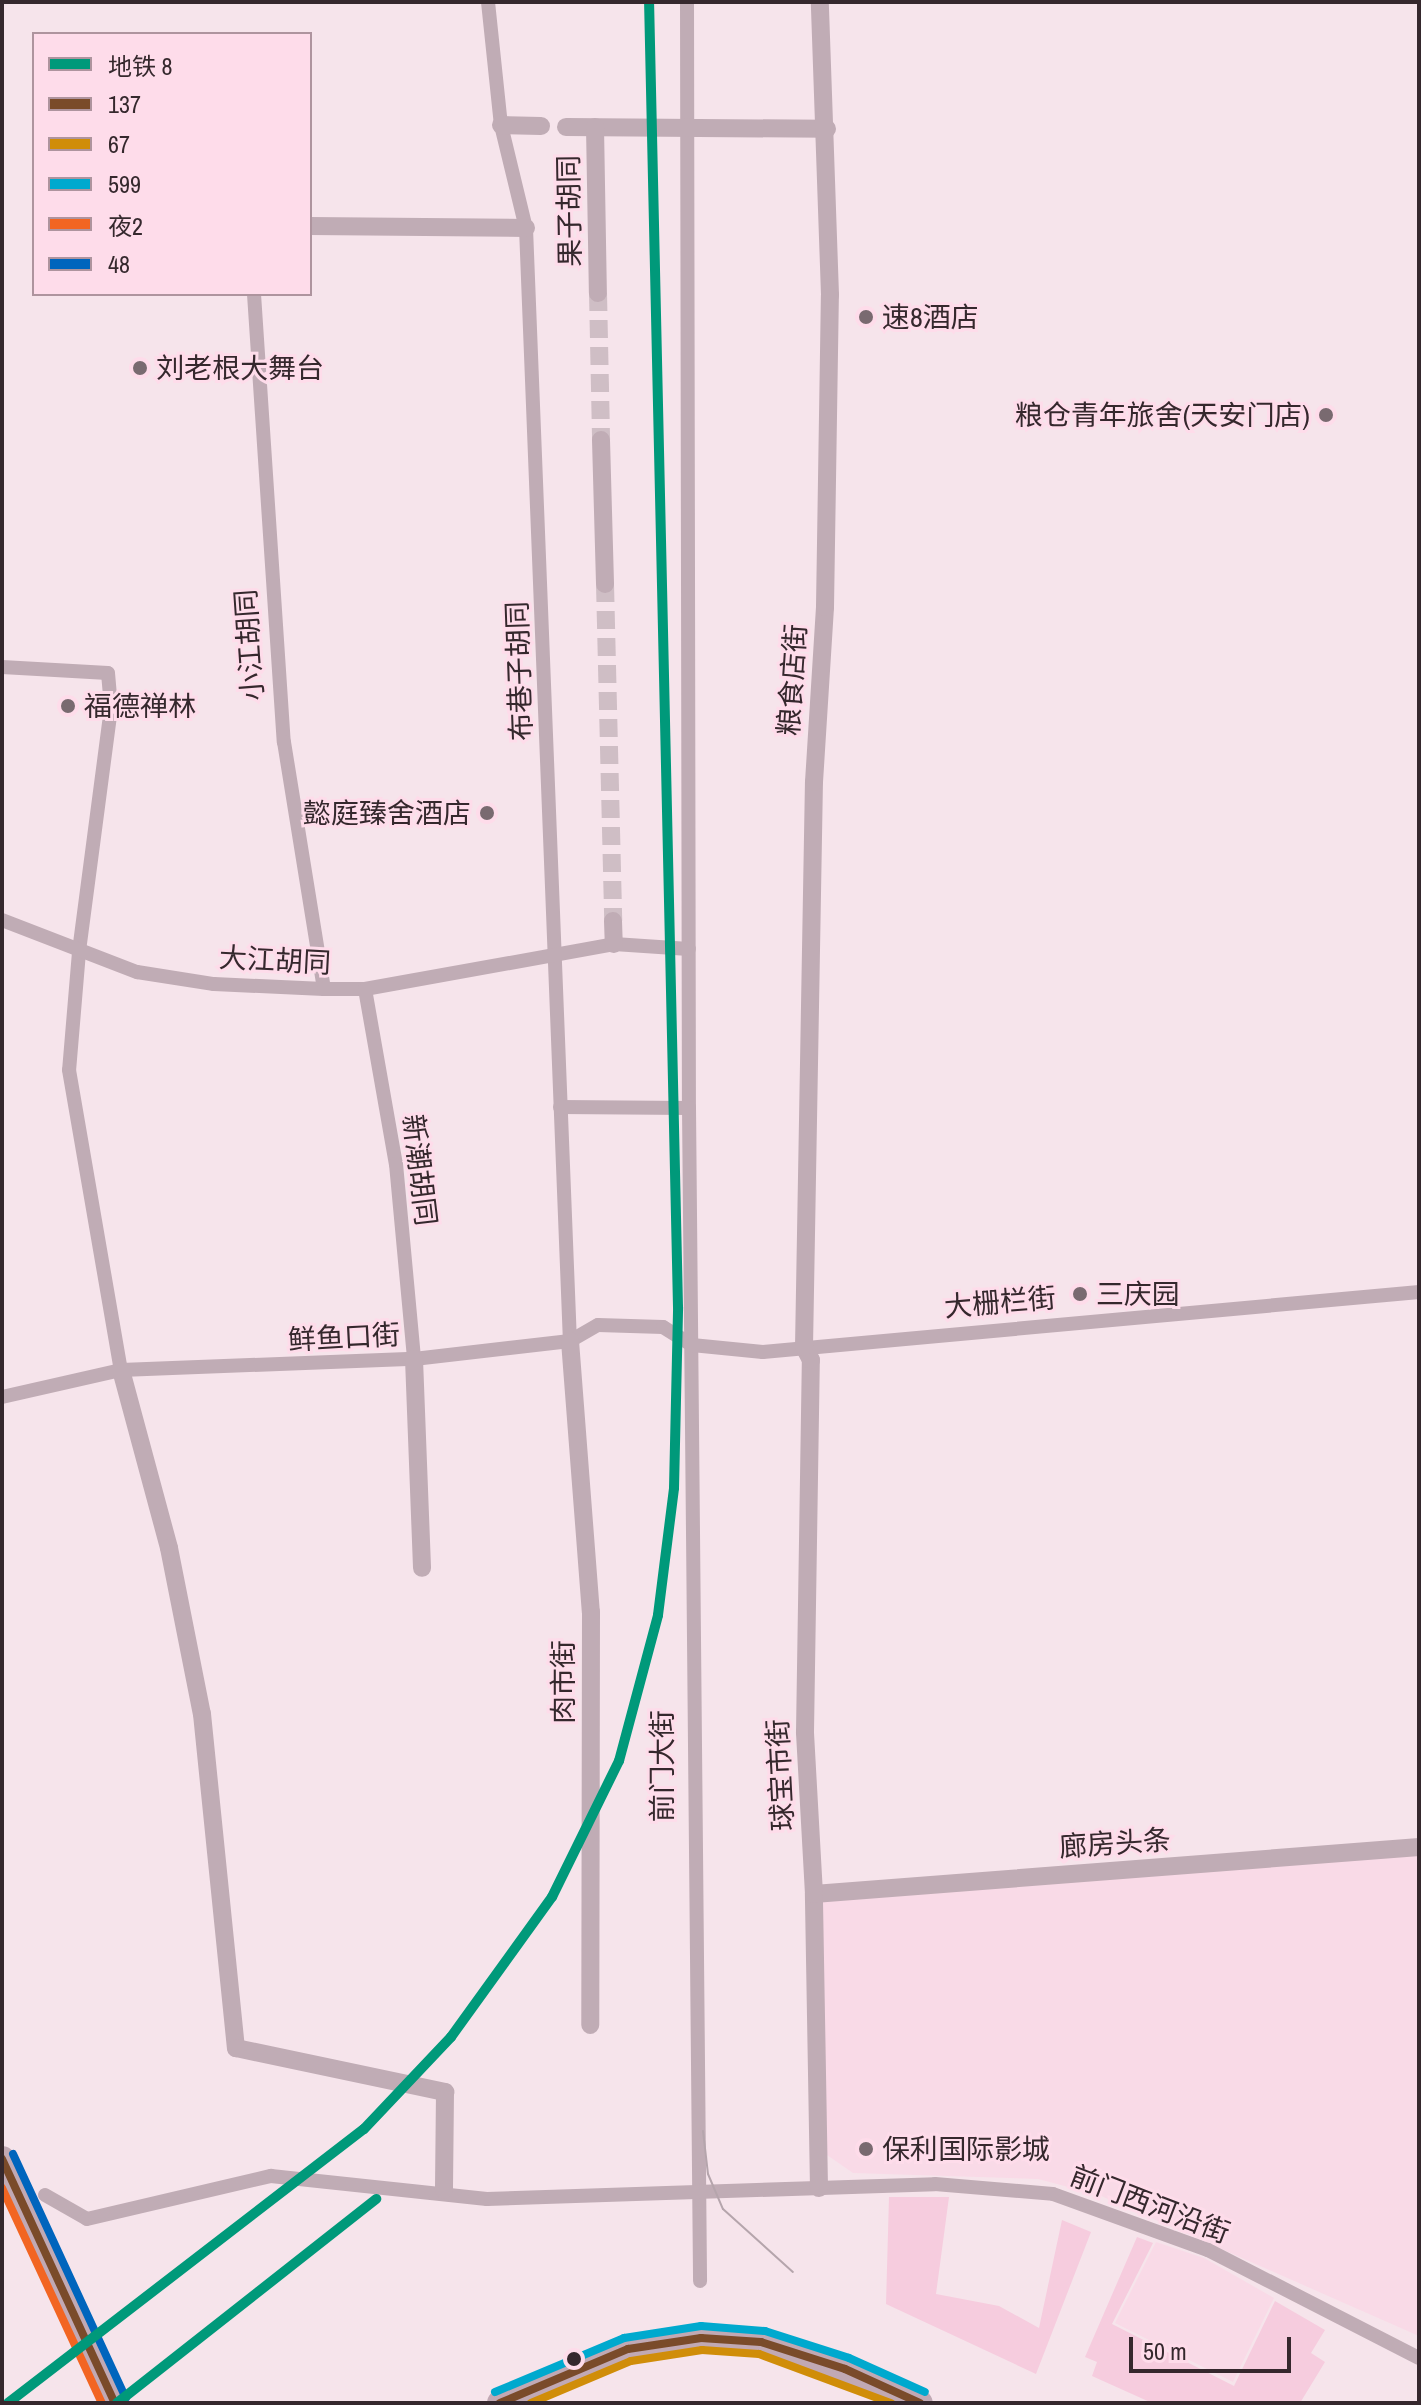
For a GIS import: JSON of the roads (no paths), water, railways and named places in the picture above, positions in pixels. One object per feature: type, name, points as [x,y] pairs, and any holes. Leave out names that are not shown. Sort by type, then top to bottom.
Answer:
[{"type":"main road","points":[[2,2159],[115,2403]]},
{"type":"main road","points":[[500,2403],[628,2349],[664,2341],[761,2342],[845,2369],[920,2403]]},
{"type":"street","name":"布巷子胡同","points":[[488,2],[501,125],[526,228],[570,1341]]},
{"type":"street","name":"前门大街","points":[[687,2],[687,1343],[696,2191],[700,2281]]},
{"type":"street","name":"粮食店街","points":[[808,1353],[814,782],[826,562],[830,295],[827,129],[820,2]]},
{"type":"street","points":[[501,125],[541,126]]},
{"type":"street","points":[[566,127],[827,129]]},
{"type":"street","name":"果子胡同","points":[[595,127],[598,293]]},
{"type":"street","points":[[312,226],[526,228]]},
{"type":"street","name":"小江胡同","points":[[254,296],[284,742],[324,989]]},
{"type":"street","points":[[601,440],[605,584]]},
{"type":"street","points":[[2,667],[108,673],[111,708],[79,952],[69,1070],[121,1370],[169,1548],[202,1714],[236,2048],[445,2092],[444,2190]]},
{"type":"street","name":"大江胡同","points":[[2,920],[137,972],[199,982],[324,989],[365,989],[554,959],[614,944],[689,949]]},
{"type":"street","points":[[613,921],[614,944]]},
{"type":"street","name":"新潮胡同","points":[[365,989],[396,1164],[414,1359]]},
{"type":"street","points":[[560,1107],[689,1108]]},
{"type":"street","name":"大栅栏街","points":[[687,1343],[763,1352],[808,1353],[1419,1292]]},
{"type":"street","name":"鲜鱼口街","points":[[2,1397],[121,1370],[414,1359],[570,1341],[598,1325],[663,1327],[687,1343]]},
{"type":"street","name":"肉市街","points":[[570,1341],[591,1612],[590,2025]]},
{"type":"street","name":"球宝市街","points":[[808,1353],[805,1732],[814,1894],[819,2188]]},
{"type":"street","points":[[414,1359],[422,1568]]},
{"type":"street","name":"廊房头条","points":[[814,1894],[1419,1847]]},
{"type":"street","name":"前门西河沿街","points":[[45,2195],[87,2219],[271,2176],[444,2190],[487,2199],[935,2184],[1053,2194],[1208,2250],[1419,2358]]},
{"type":"tunnel","points":[[598,293],[601,440]]},
{"type":"tunnel","points":[[605,584],[613,921]]},
{"type":"tram line","points":[[703,2131],[708,2174],[723,2209],[793,2272]]},
{"type":"metro line","name":"8","points":[[8,2403],[364,2129],[451,2037],[552,1897],[619,1761],[658,1615],[674,1488],[678,1307],[649,2]]},
{"type":"metro line","name":"8","points":[[117,2403],[376,2199]]},
{"type":"place","name":"速8酒店","points":[[866,317]]},
{"type":"place","name":"刘老根大舞台","points":[[140,368]]},
{"type":"place","name":"粮仓青年旅舍(天安门店)","points":[[1326,415]]},
{"type":"place","name":"福德禅林","points":[[68,706]]},
{"type":"place","name":"懿庭臻舍酒店","points":[[487,813]]},
{"type":"place","name":"三庆园","points":[[1080,1294]]},
{"type":"place","name":"保利国际影城","points":[[866,2149]]}]
